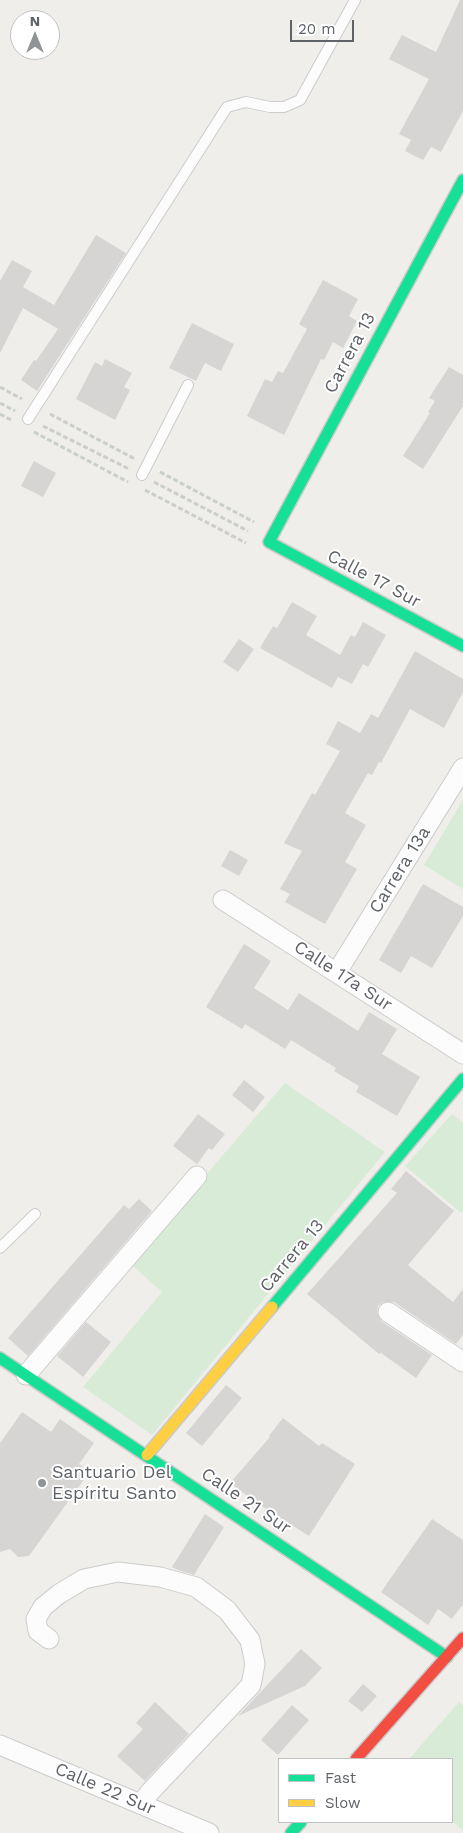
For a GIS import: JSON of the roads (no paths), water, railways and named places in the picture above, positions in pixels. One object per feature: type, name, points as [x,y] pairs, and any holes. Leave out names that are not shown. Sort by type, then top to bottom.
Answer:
[{"type":"street","name":"Carrera 13","points":[[271,537],[463,180]]},
{"type":"street","name":"Calle 17 Sur","points":[[271,537],[463,646]]},
{"type":"street","name":"Carrera 13a","points":[[337,972],[463,768]]},
{"type":"street","name":"Calle 17a Sur","points":[[223,900],[463,1054]]},
{"type":"street","name":"Carrera 13","points":[[147,1455],[463,1079]]},
{"type":"street","points":[[26,1375],[197,1176]]},
{"type":"street","points":[[388,1312],[463,1362]]},
{"type":"street","name":"Calle 21 Sur","points":[[0,1358],[447,1657]]},
{"type":"street","points":[[49,1639],[38,1631],[36,1619],[42,1607],[84,1579],[118,1572],[160,1577],[196,1586],[227,1610],[250,1640],[255,1664],[251,1685],[150,1792],[141,1804]]},
{"type":"street","points":[[357,1758],[463,1638]]},
{"type":"street","name":"Calle 22 Sur","points":[[0,1745],[209,1833]]},
{"type":"street","points":[[291,1833],[300,1823]]},
{"type":"lane","points":[[27,423],[227,107],[246,102],[270,107],[284,107],[300,100],[355,0]]},
{"type":"lane","points":[[142,475],[188,385]]},
{"type":"lane","points":[[0,1248],[35,1214]]},
{"type":"place","name":"Santuario Del Espíritu Santo","points":[[42,1483]]}]
